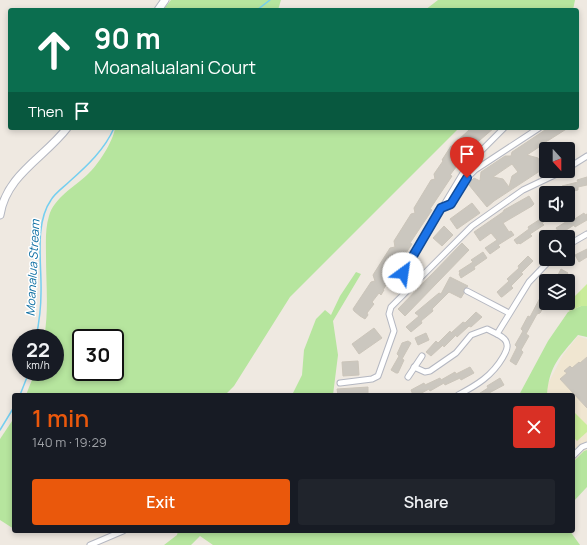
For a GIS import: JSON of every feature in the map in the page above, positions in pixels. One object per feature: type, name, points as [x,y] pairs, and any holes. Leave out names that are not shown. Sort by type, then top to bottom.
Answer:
[{"type":"street","points":[[0,215],[8,192],[24,170],[66,130]]},
{"type":"street","points":[[415,283],[403,273],[472,159],[502,130]]},
{"type":"street","points":[[441,208],[451,204],[467,178],[475,170],[536,130]]},
{"type":"street","points":[[575,164],[587,156]]},
{"type":"street","points":[[340,383],[372,379],[378,376],[381,372],[394,331],[389,314],[391,307],[472,226],[523,190],[548,178]]},
{"type":"street","points":[[575,241],[587,234]]},
{"type":"street","points":[[497,334],[529,282],[544,266]]},
{"type":"street","points":[[467,292],[509,313]]},
{"type":"street","points":[[414,367],[425,372],[430,371],[456,353],[471,335],[487,329],[506,340],[508,344],[506,350],[500,363],[491,374],[483,381],[462,393]]},
{"type":"street","points":[[408,377],[422,356]]},
{"type":"street","points":[[575,454],[582,447],[587,445]]},
{"type":"street","points":[[90,545],[118,533]]},
{"type":"shaded area","points":[[578,336],[587,339],[587,466],[575,479],[575,393],[543,393],[563,355]]},
{"type":"green space","points":[[171,0],[281,0],[279,8],[165,8]]},
{"type":"green space","points":[[438,0],[575,0],[573,8],[428,8]]},
{"type":"green space","points":[[115,130],[457,130],[290,297],[234,386],[227,393],[27,393],[31,381],[64,381],[64,329],[46,329],[46,236],[49,216],[60,198],[87,175],[96,165],[108,146]]},
{"type":"green space","points":[[356,272],[361,274],[333,321],[338,355],[333,393],[293,393],[302,375],[304,350],[316,319],[325,310],[331,315],[340,296]]},
{"type":"green space","points":[[587,284],[587,306],[581,306],[575,309],[575,296]]},
{"type":"green space","points":[[581,306],[587,306],[587,337],[578,335],[556,362],[550,376],[547,393],[520,393],[548,341],[568,312]]},
{"type":"green space","points":[[575,413],[587,425],[587,432],[577,441],[575,439]]},
{"type":"green space","points":[[12,421],[12,528],[0,520],[0,439]]},
{"type":"green space","points":[[587,450],[587,487],[575,500],[575,460]]},
{"type":"green space","points":[[178,533],[571,533],[580,545],[213,545],[200,536],[191,545],[164,545]]},
{"type":"building","points":[[469,130],[492,130],[473,146],[474,147],[466,154],[450,175],[452,176],[430,209],[432,210],[410,243],[412,244],[395,269],[381,295],[379,293],[372,302],[374,304],[367,313],[368,315],[365,319],[353,309],[371,282],[375,281],[373,275],[390,248],[395,247],[394,241],[411,214],[415,213],[414,208],[431,180],[435,179],[434,174],[443,161],[442,160],[451,146],[456,146],[457,141]]},
{"type":"building","points":[[545,130],[565,130],[545,142],[539,142],[539,147],[527,155],[538,158],[539,172],[487,207],[469,185],[474,178],[480,181],[481,172],[505,156],[511,156],[512,152]],"holes":[[[512,164],[518,172],[512,176],[509,187],[503,179],[493,177]]]},
{"type":"building","points":[[587,177],[587,185],[578,187],[578,190],[575,191],[575,186],[562,186],[578,182],[577,180]]},
{"type":"building","points":[[529,196],[534,204],[503,223],[509,232],[511,231],[514,235],[498,245],[500,247],[490,254],[485,248],[497,240],[491,233],[480,241],[474,232],[504,210]]},
{"type":"building","points":[[472,203],[480,213],[457,229],[450,219]]},
{"type":"building","points":[[584,213],[585,215],[587,214],[587,220],[575,227],[574,225],[566,230],[557,230],[556,228],[566,222],[575,222],[575,219]]},
{"type":"building","points":[[539,220],[539,222],[544,222],[542,223],[544,225],[530,234],[532,236],[520,244],[517,244],[514,240],[529,229],[528,227]]},
{"type":"building","points":[[444,226],[453,235],[442,246],[433,238]]},
{"type":"building","points":[[462,243],[469,250],[405,316],[398,309]]},
{"type":"building","points":[[587,249],[587,257],[579,262],[575,255]]},
{"type":"building","points":[[483,252],[487,258],[474,267],[475,269],[461,278],[459,271],[473,262],[471,260]]},
{"type":"building","points":[[528,256],[533,261],[511,286],[513,288],[501,297],[497,292],[509,281],[507,279],[519,268],[518,266]]},
{"type":"building","points":[[561,269],[568,273],[567,274],[558,274]]},
{"type":"building","points":[[450,277],[468,286],[463,290],[464,293],[461,298],[449,292],[432,309],[433,311],[421,321],[422,323],[411,332],[406,327],[419,316],[415,313],[439,293],[441,294]]},
{"type":"building","points":[[539,300],[539,310],[542,310],[537,314],[526,334],[529,336],[521,350],[523,352],[516,365],[510,361],[517,347],[515,345],[523,331],[521,329],[528,316],[530,317]]},
{"type":"building","points":[[476,312],[482,317],[471,327],[469,326],[457,337],[456,335],[444,347],[443,345],[431,356],[426,352],[436,341],[438,343],[450,331],[451,333],[463,322],[465,323]]},
{"type":"building","points":[[374,328],[382,338],[359,354],[352,344]]},
{"type":"building","points":[[426,333],[429,340],[418,345],[415,338]]},
{"type":"building","points":[[408,341],[411,343],[402,359],[404,360],[398,373],[396,373],[391,370],[399,356],[397,354],[402,343]]},
{"type":"building","points":[[587,357],[587,408],[575,395],[575,393],[573,393],[560,379],[567,373],[564,371],[570,366],[572,368],[579,362],[580,363]]},
{"type":"building","points":[[358,361],[359,375],[343,376],[342,362]]},
{"type":"building","points":[[470,367],[474,373],[461,380],[460,378],[445,385],[444,383],[430,391],[429,389],[422,393],[412,393],[411,390],[424,383],[425,385],[440,378],[441,380],[455,372],[456,374]]},
{"type":"building","points":[[500,378],[504,385],[489,393],[480,393],[488,388],[487,386]]},
{"type":"building","points":[[368,387],[368,393],[338,393],[337,389]]},
{"type":"waterway","name":"Moanalua Stream","points":[[260,8],[270,0]]},
{"type":"waterway","name":"Moanalua Stream","points":[[38,329],[41,299],[40,245],[42,221],[46,210],[55,195],[101,150],[113,130]]},
{"type":"waterway","name":"Moanalua Stream","points":[[21,393],[25,381]]},
{"type":"waterway","name":"Moanalua Stream","points":[[0,430],[12,410]]},
{"type":"route","points":[[403,273],[441,208],[451,204],[467,178]]}]
